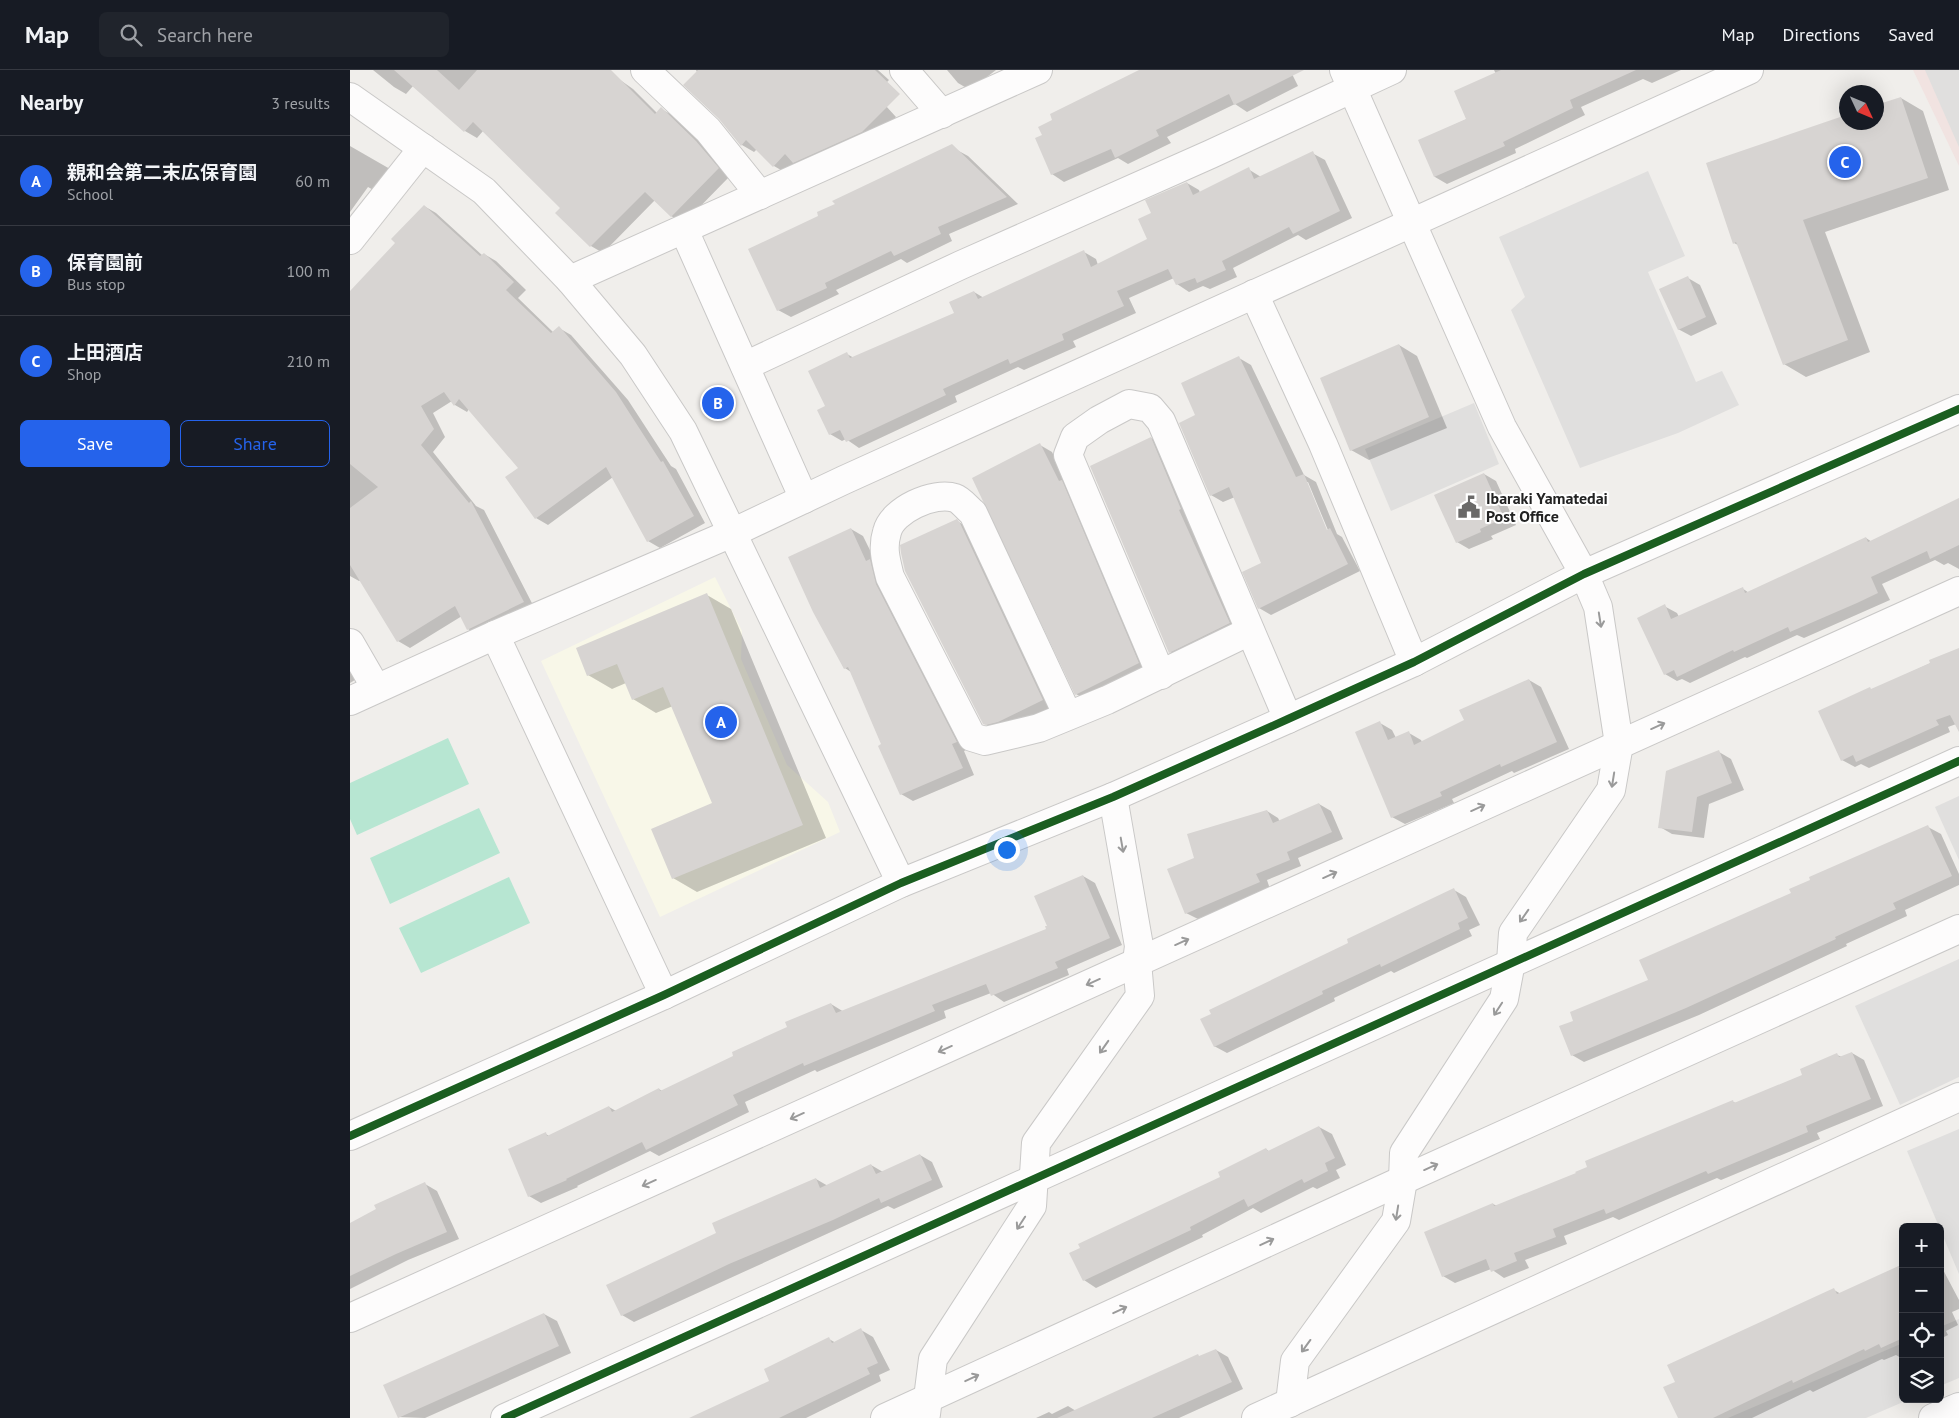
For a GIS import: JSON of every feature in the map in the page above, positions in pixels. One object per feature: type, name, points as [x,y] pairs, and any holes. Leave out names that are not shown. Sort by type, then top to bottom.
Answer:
[{"type":"street","points":[[645,70],[708,130],[760,196]]},
{"type":"street","points":[[904,70],[942,114]]},
{"type":"street","points":[[570,280],[1038,70]]},
{"type":"street","points":[[745,366],[952,269],[1211,154],[1347,79],[1392,70]]},
{"type":"street","points":[[350,701],[495,635],[732,533],[1749,70]]},
{"type":"street","points":[[1290,1403],[1295,1362],[1396,1221],[1403,1180],[1404,1152],[1504,999],[1511,962],[1513,933],[1611,790],[1619,744],[1598,607],[1584,574],[1502,427],[1347,79]]},
{"type":"street","points":[[350,97],[484,191],[570,280],[633,355],[683,431],[901,883]]},
{"type":"street","points":[[350,240],[423,148]]},
{"type":"street","points":[[684,230],[804,499]]},
{"type":"street","points":[[1254,294],[1323,444],[1414,662]]},
{"type":"street","points":[[1161,675],[1068,455],[1075,437],[1099,420],[1130,404],[1150,408],[1161,421],[1288,719]]},
{"type":"street","points":[[350,1136],[664,995],[901,883],[1113,797],[1288,719],[1414,662],[1584,574],[1959,409]]},
{"type":"street","points":[[1068,716],[973,513],[956,498],[940,496],[921,501],[900,513],[887,529],[884,550],[890,577],[972,736],[984,741],[1039,728],[1068,716],[1161,675],[1250,631]]},
{"type":"street","points":[[350,1318],[1959,591]]},
{"type":"street","points":[[495,635],[664,995]]},
{"type":"street","points":[[350,643],[376,688]]},
{"type":"street","points":[[505,1418],[1959,761]]},
{"type":"street","points":[[927,1408],[933,1358],[1032,1206],[1036,1143],[1140,996],[1137,962],[1139,946],[1113,797]]},
{"type":"street","points":[[885,1418],[927,1408],[1403,1180],[1959,929]]},
{"type":"street","points":[[1256,1418],[1959,1097]]},
{"type":"street","points":[[1933,1418],[1959,1407]]},
{"type":"shaded area","points":[[1913,70],[1959,70],[1959,166]]},
{"type":"shaded area","points":[[1925,70],[1959,70],[1959,147]]},
{"type":"shaded area","points":[[1648,171],[1685,256],[1648,272],[1696,382],[1722,371],[1739,405],[1678,433],[1580,468],[1511,310],[1525,297],[1499,237]]},
{"type":"shaded area","points":[[1474,403],[1499,464],[1391,511],[1365,449]]},
{"type":"shaded area","points":[[715,577],[742,631],[741,659],[787,765],[828,802],[840,832],[660,917],[541,661]]},
{"type":"shaded area","points":[[1959,796],[1959,860],[1935,807]]},
{"type":"shaded area","points":[[1959,959],[1959,1077],[1900,1105],[1855,1006]]},
{"type":"shaded area","points":[[1959,1129],[1959,1274],[1944,1239],[1944,1223],[1937,1223],[1907,1151]]},
{"type":"shaded area","points":[[1959,1319],[1959,1378],[1944,1384],[1944,1358],[1944,1325]]},
{"type":"shaded area","points":[[1899,1345],[1899,1403],[1901,1403],[1866,1418],[1728,1418]]},
{"type":"green space","points":[[448,738],[469,784],[357,835],[350,819],[350,783]]},
{"type":"green space","points":[[479,808],[500,853],[390,904],[370,858]]},
{"type":"green space","points":[[509,877],[530,923],[421,973],[399,928]]},
{"type":"building","points":[[394,70],[437,70],[459,90],[477,70],[611,70],[655,114],[661,107],[696,141],[719,168],[671,217],[645,192],[590,247],[555,213],[560,208],[473,122],[464,132]]},
{"type":"building","points":[[698,70],[875,70],[900,94],[862,132],[793,163],[785,154],[773,167],[746,140],[741,146],[719,119],[683,85]]},
{"type":"building","points":[[1139,70],[1304,70],[1234,105],[1229,94],[1156,130],[1159,136],[1115,158],[1111,149],[1051,175],[1035,138],[1042,135],[1038,127],[1052,120],[1050,114]]},
{"type":"building","points":[[1501,70],[1636,70],[1570,100],[1573,108],[1503,142],[1505,146],[1434,177],[1418,140],[1466,119],[1454,91]]},
{"type":"building","points":[[1901,97],[1928,178],[1803,220],[1848,340],[1783,365],[1736,242],[1733,244],[1706,163],[1839,117],[1839,130],[1884,130],[1884,102]]},
{"type":"building","points":[[952,144],[1007,197],[938,227],[941,234],[894,256],[891,251],[825,283],[827,288],[777,311],[748,249],[818,216],[817,212],[835,204],[832,201]]},
{"type":"building","points":[[1313,151],[1340,211],[1293,234],[1289,227],[1222,261],[1226,270],[1197,283],[1195,278],[1176,285],[1168,269],[1117,291],[1124,306],[1062,334],[1064,340],[1010,364],[1008,359],[943,389],[946,395],[846,442],[840,430],[829,435],[817,410],[825,406],[808,371],[847,352],[850,358],[954,313],[949,302],[974,291],[978,299],[1084,250],[1091,267],[1147,239],[1138,219],[1151,213],[1145,200],[1187,182],[1193,195],[1249,167],[1254,179]]},
{"type":"building","points":[[424,205],[480,256],[484,253],[514,282],[506,290],[551,333],[559,326],[616,392],[661,462],[663,461],[694,516],[647,542],[606,467],[535,519],[505,477],[518,468],[459,399],[454,406],[444,392],[421,406],[434,429],[421,445],[469,503],[471,501],[524,602],[467,630],[455,606],[397,642],[350,565],[350,508],[378,487],[350,464],[350,291],[395,243],[391,239]]},
{"type":"building","points":[[1688,276],[1706,317],[1678,330],[1659,289]]},
{"type":"building","points":[[1399,344],[1429,417],[1350,451],[1320,378]]},
{"type":"building","points":[[1239,356],[1296,477],[1304,474],[1327,530],[1330,528],[1348,564],[1258,609],[1242,572],[1261,563],[1229,487],[1210,496],[1179,423],[1195,415],[1181,383]]},
{"type":"building","points":[[1151,437],[1181,509],[1179,510],[1230,623],[1169,653],[1090,466]]},
{"type":"building","points":[[1040,443],[1059,481],[1062,480],[1139,663],[1075,695],[972,478]]},
{"type":"building","points":[[1484,473],[1504,518],[1480,529],[1481,532],[1456,543],[1434,495]]},
{"type":"building","points":[[1959,498],[1959,545],[1930,559],[1927,551],[1871,577],[1878,593],[1857,603],[1790,632],[1788,627],[1734,652],[1733,650],[1677,677],[1674,670],[1664,675],[1637,618],[1665,604],[1671,619],[1743,587],[1745,593],[1866,537],[1868,542]]},
{"type":"building","points":[[957,519],[1043,700],[998,722],[986,725],[983,724],[905,571],[901,553],[900,545]]},
{"type":"building","points":[[851,528],[866,561],[870,559],[876,584],[957,742],[952,744],[963,768],[900,795],[878,746],[881,744],[848,667],[844,669],[813,612],[788,557]]},
{"type":"building","points":[[707,593],[803,825],[672,879],[651,829],[712,803],[663,687],[632,700],[617,664],[587,676],[576,648]]},
{"type":"building","points":[[1959,648],[1959,732],[1950,715],[1936,720],[1939,725],[1856,762],[1853,755],[1841,761],[1818,711],[1870,687],[1871,689],[1930,663],[1929,660]]},
{"type":"building","points":[[1529,679],[1557,742],[1501,767],[1500,764],[1440,792],[1442,796],[1391,818],[1355,732],[1380,721],[1388,740],[1409,731],[1414,745],[1464,720],[1459,710]]},
{"type":"building","points":[[1719,750],[1732,783],[1697,797],[1692,832],[1658,828],[1666,771]]},
{"type":"building","points":[[1319,803],[1332,832],[1287,852],[1290,860],[1256,874],[1260,882],[1185,914],[1167,869],[1194,858],[1187,834],[1267,810],[1273,823]]},
{"type":"building","points":[[1928,825],[1952,876],[1893,903],[1896,909],[1835,937],[1836,939],[1686,1008],[1571,1056],[1559,1026],[1573,1021],[1570,1012],[1648,980],[1639,960],[1791,893],[1789,889],[1810,880],[1809,877]]},
{"type":"building","points":[[1083,875],[1110,938],[1055,962],[1058,968],[991,996],[986,984],[932,1005],[935,1011],[804,1066],[803,1063],[733,1095],[738,1105],[646,1150],[642,1142],[567,1180],[528,1197],[508,1149],[546,1132],[547,1136],[609,1106],[612,1112],[659,1088],[660,1091],[733,1056],[732,1052],[787,1027],[785,1022],[831,1003],[836,1013],[1046,929],[1045,926],[1047,926],[1034,896]]},
{"type":"building","points":[[1454,888],[1468,918],[1458,923],[1460,929],[1381,967],[1380,964],[1322,991],[1323,994],[1214,1047],[1200,1019],[1211,1014],[1209,1010],[1348,943],[1347,939]]},
{"type":"building","points":[[1852,1052],[1871,1099],[1806,1126],[1808,1132],[1708,1174],[1706,1171],[1606,1214],[1604,1209],[1553,1229],[1556,1237],[1514,1253],[1517,1261],[1491,1272],[1486,1259],[1442,1277],[1424,1232],[1493,1203],[1494,1206],[1576,1173],[1587,1167],[1585,1161],[1733,1100],[1734,1103],[1802,1075],[1800,1069],[1837,1053],[1839,1057]]},
{"type":"building","points":[[1319,1126],[1335,1158],[1325,1163],[1328,1171],[1304,1183],[1302,1179],[1248,1207],[1244,1199],[1190,1227],[1191,1230],[1083,1281],[1069,1253],[1080,1248],[1078,1244],[1220,1177],[1218,1172],[1266,1148],[1268,1151]]},
{"type":"building","points":[[920,1154],[932,1180],[881,1203],[879,1198],[833,1220],[729,1264],[621,1316],[606,1285],[716,1233],[712,1223],[816,1178],[820,1188],[871,1164],[876,1174]]},
{"type":"building","points":[[425,1182],[447,1232],[350,1276],[350,1223],[376,1209],[374,1205]]},
{"type":"building","points":[[1899,1266],[1899,1340],[1881,1348],[1879,1344],[1865,1351],[1864,1349],[1793,1383],[1792,1380],[1713,1418],[1678,1418],[1663,1387],[1675,1382],[1667,1365],[1834,1288],[1837,1294]]},
{"type":"building","points":[[544,1313],[559,1346],[398,1418],[383,1385]]},
{"type":"building","points":[[861,1328],[878,1363],[867,1368],[870,1374],[779,1418],[689,1418],[769,1381],[764,1369],[829,1337],[832,1343]]},
{"type":"building","points":[[1216,1349],[1232,1382],[1152,1418],[1057,1418],[1198,1354],[1199,1356]]},
{"type":"cycle path","points":[[350,1136],[664,995],[901,883],[1113,797],[1288,719],[1414,662],[1584,574],[1959,409]]},
{"type":"cycle path","points":[[505,1418],[1959,761]]},
{"type":"place","name":"上田酒店","points":[[1845,162]]},
{"type":"place","name":"保育園前","points":[[718,403]]},
{"type":"place","name":"Ibaraki Yamatedai Post Office","points":[[1469,507]]},
{"type":"place","name":"親和会第二末広保育園","points":[[721,722]]}]
